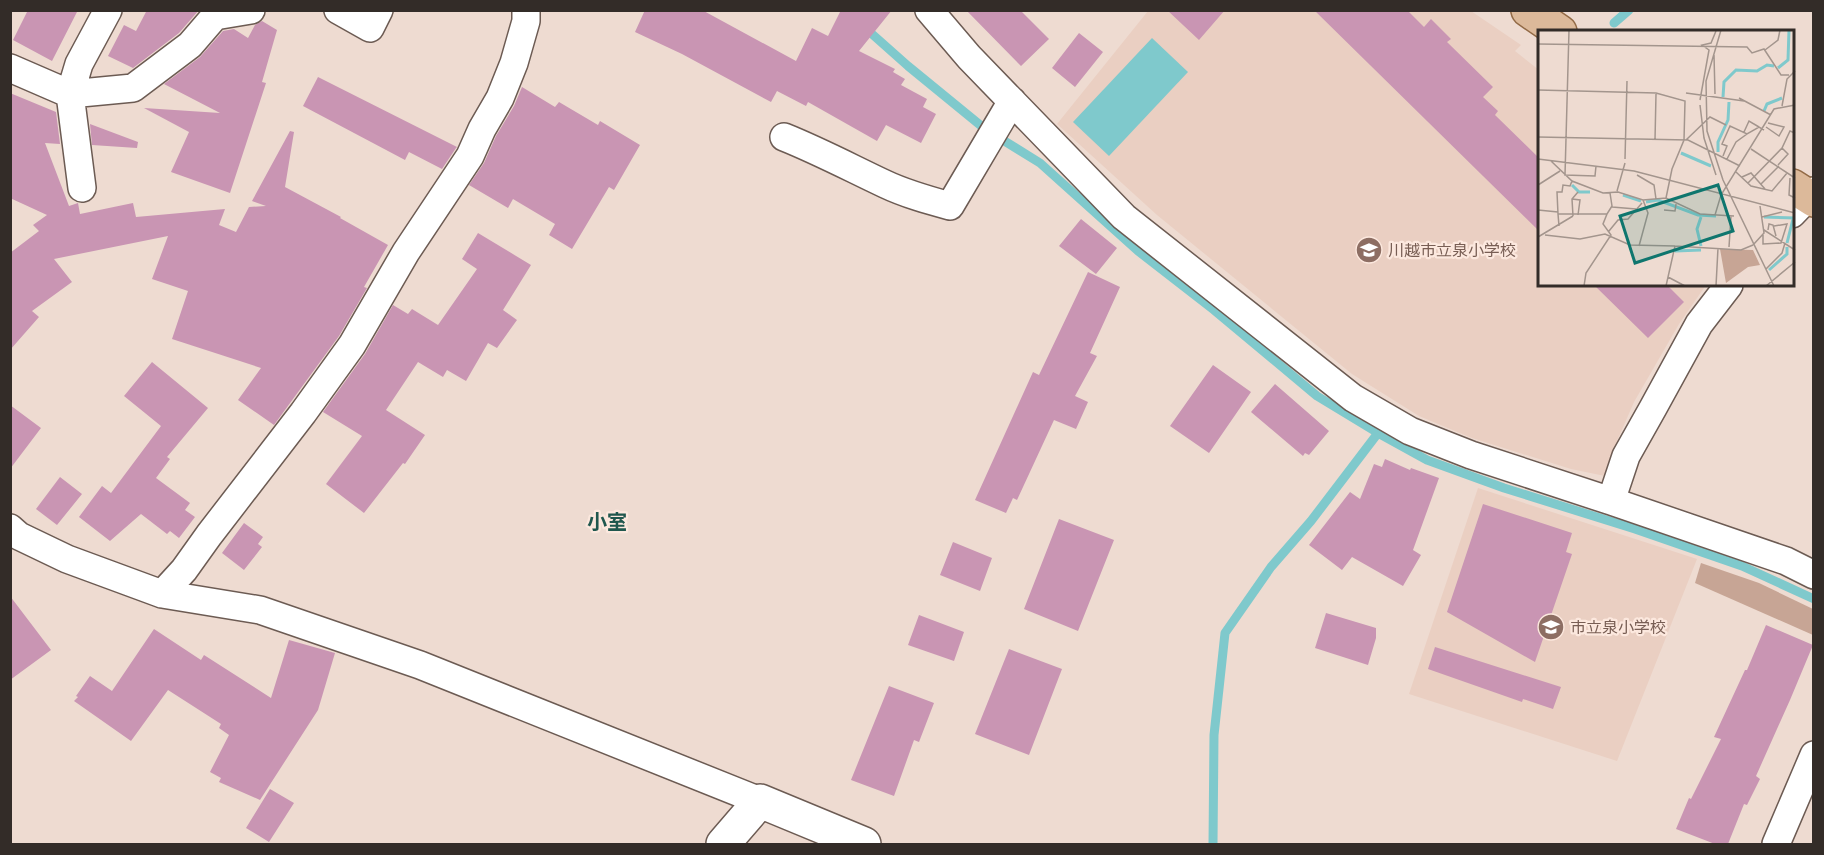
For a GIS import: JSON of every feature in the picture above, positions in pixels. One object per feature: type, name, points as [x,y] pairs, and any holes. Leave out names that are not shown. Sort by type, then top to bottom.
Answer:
[{"type":"main road","points":[[1528,10],[1557,30]]},
{"type":"street","points":[[82,188],[70,94],[79,64],[108,10]]},
{"type":"street","points":[[10,68],[70,94],[133,88],[190,45],[215,16],[251,10]]},
{"type":"street","points":[[338,10],[370,27],[379,10]]},
{"type":"street","points":[[162,594],[184,570],[352,345],[406,252],[470,156],[500,98],[514,63],[526,21],[526,10]]},
{"type":"street","points":[[929,10],[969,57],[1124,217],[1353,398],[1410,431],[1471,455],[1786,561],[1814,575]]},
{"type":"street","points":[[784,137],[813,148],[886,185],[922,199],[951,206],[987,140],[1012,101]]},
{"type":"street","points":[[1611,501],[1626,456],[1699,324],[1728,286]]},
{"type":"street","points":[[10,528],[19,536],[68,559],[162,594],[260,610],[420,665],[864,844]]},
{"type":"street","points":[[1776,844],[1814,755]]},
{"type":"street","points":[[723,844],[760,801]]},
{"type":"shaded area","name":"川越市立泉小学校","points":[[1148,11],[1471,11],[1521,45],[1515,51],[1538,69],[1538,286],[1705,286],[1679,324],[1634,402],[1605,476],[1571,469],[1472,438],[1419,416],[1352,374],[1157,215],[1057,124]]},
{"type":"shaded area","name":"市立泉小学校","points":[[1478,488],[1697,559],[1617,761],[1409,694]]},
{"type":"shaded area","points":[[1701,563],[1759,583],[1813,609],[1813,635],[1695,583]]},
{"type":"water","points":[[1152,38],[1188,72],[1109,156],[1073,122]]},
{"type":"building","points":[[28,10],[78,10],[52,61],[13,40]]},
{"type":"building","points":[[147,10],[199,10],[179,33],[133,68],[108,56],[124,25],[136,31]]},
{"type":"building","points":[[645,10],[702,10],[796,61],[812,28],[828,36],[841,10],[892,10],[859,51],[895,69],[893,72],[905,79],[901,85],[927,99],[923,107],[936,114],[921,143],[886,125],[877,141],[808,102],[806,106],[777,91],[771,102],[682,54],[635,32]]},
{"type":"building","points":[[966,10],[1020,10],[1049,39],[1021,66]]},
{"type":"building","points":[[1167,10],[1225,10],[1199,40]]},
{"type":"building","points":[[1314,10],[1407,10],[1424,27],[1431,19],[1451,39],[1447,42],[1493,87],[1483,97],[1498,111],[1495,115],[1538,157],[1538,230]]},
{"type":"building","points":[[262,21],[277,30],[262,82],[266,83],[230,193],[171,172],[189,132],[144,108],[220,113],[164,84],[200,57],[223,31],[234,29],[248,38],[255,25]]},
{"type":"building","points":[[1079,33],[1103,52],[1075,87],[1052,68]]},
{"type":"building","points":[[318,77],[457,147],[442,169],[409,152],[405,160],[303,106]]},
{"type":"building","points":[[522,87],[555,107],[559,102],[598,125],[600,121],[640,145],[614,190],[609,187],[572,249],[549,235],[555,224],[513,199],[508,208],[469,185],[484,163]]},
{"type":"building","points":[[10,93],[56,112],[60,144],[45,143],[69,206],[78,203],[80,214],[133,203],[136,217],[225,209],[219,225],[236,232],[249,207],[266,206],[252,201],[290,131],[294,132],[285,187],[388,245],[364,287],[367,288],[339,336],[274,425],[238,400],[261,368],[172,339],[188,291],[152,279],[168,236],[54,259],[72,282],[32,311],[39,317],[10,350],[10,253],[39,231],[33,225],[47,215],[10,198]]},
{"type":"building","points":[[90,124],[138,142],[137,148],[92,145]]},
{"type":"building","points":[[1081,219],[1117,248],[1096,274],[1059,246]]},
{"type":"building","points":[[478,233],[531,265],[503,310],[517,320],[497,348],[488,343],[466,381],[447,370],[443,377],[418,362],[386,410],[425,435],[405,464],[403,463],[364,513],[326,484],[362,436],[323,412],[365,354],[393,305],[408,314],[412,309],[438,325],[477,269],[462,259]]},
{"type":"building","points":[[1088,272],[1120,287],[1090,353],[1097,356],[1075,396],[1088,402],[1076,429],[1054,420],[1017,500],[1013,498],[1006,513],[975,500],[1033,372],[1039,375]]},
{"type":"building","points":[[1595,286],[1668,286],[1684,302],[1648,338]]},
{"type":"building","points":[[152,362],[208,408],[167,457],[170,459],[156,478],[190,503],[185,510],[195,517],[179,538],[170,531],[167,534],[141,514],[110,541],[79,517],[102,486],[111,493],[161,426],[124,396]]},
{"type":"building","points":[[1213,365],[1251,392],[1209,453],[1170,426]]},
{"type":"building","points":[[1275,384],[1329,431],[1309,455],[1305,453],[1303,456],[1251,412]]},
{"type":"building","points":[[10,405],[41,428],[10,469]]},
{"type":"building","points":[[1385,459],[1410,470],[1411,468],[1439,478],[1413,550],[1421,555],[1403,586],[1352,557],[1342,570],[1309,545],[1350,492],[1360,499],[1374,464],[1382,467]]},
{"type":"building","points":[[60,477],[82,494],[57,525],[36,509]]},
{"type":"building","points":[[1483,504],[1572,533],[1566,552],[1572,554],[1535,662],[1447,612]]},
{"type":"building","points":[[1059,519],[1114,540],[1078,631],[1024,609]]},
{"type":"building","points":[[244,523],[263,537],[258,544],[262,547],[244,570],[222,553]]},
{"type":"building","points":[[953,542],[992,558],[980,591],[940,575]]},
{"type":"building","points":[[10,596],[51,650],[10,680]]},
{"type":"building","points":[[1326,613],[1376,628],[1376,638],[1368,665],[1315,648]]},
{"type":"building","points":[[919,615],[964,632],[954,661],[908,645]]},
{"type":"building","points":[[1766,625],[1813,645],[1756,776],[1760,779],[1747,805],[1744,804],[1728,844],[1715,844],[1676,829],[1689,798],[1691,799],[1721,739],[1714,737]]},
{"type":"building","points":[[154,629],[201,660],[204,655],[271,698],[289,640],[335,653],[318,710],[260,800],[219,782],[221,778],[210,772],[229,735],[219,728],[221,724],[168,690],[131,741],[74,701],[90,676],[112,691]]},
{"type":"building","points":[[1435,647],[1561,687],[1553,709],[1523,699],[1522,702],[1428,669]]},
{"type":"building","points":[[1009,649],[1062,669],[1029,755],[975,734]]},
{"type":"building","points":[[889,686],[934,703],[919,742],[914,740],[894,796],[851,780]]},
{"type":"building","points":[[270,789],[294,803],[269,842],[246,828]]},
{"type":"waterway","points":[[1614,23],[1629,10]]},
{"type":"waterway","points":[[863,26],[985,129],[1040,163],[1138,251],[1214,310],[1317,396],[1378,433],[1427,460],[1504,488],[1635,529],[1742,566],[1814,599]]},
{"type":"waterway","points":[[1213,844],[1214,735],[1225,633],[1271,567],[1311,521],[1378,433]]},
{"type":"place","name":"川越市立泉小学校","points":[[1369,250]]},
{"type":"place","name":"市立泉小学校","points":[[1551,627]]},
{"type":"district","name":"小室","points":[[607,522]]}]
